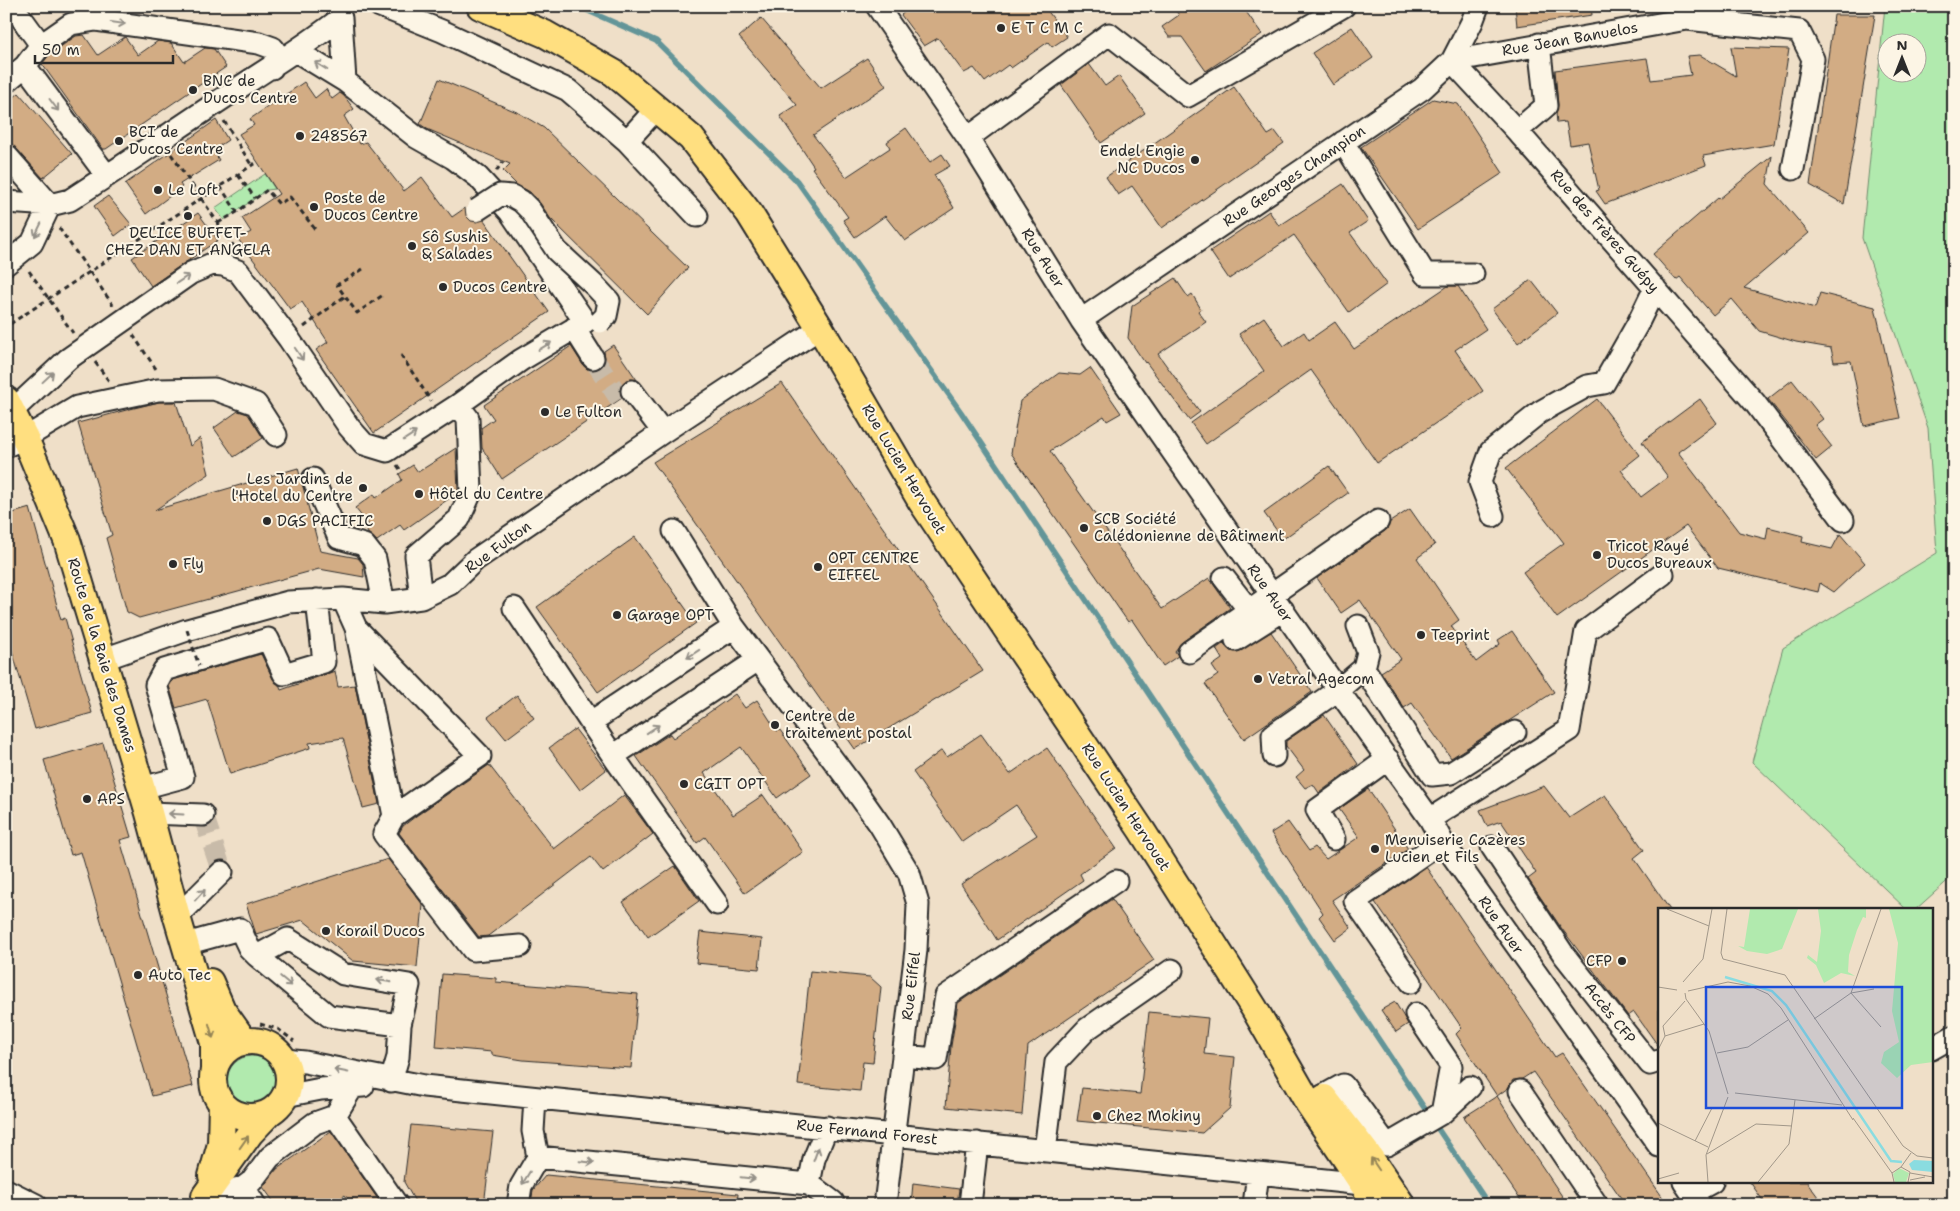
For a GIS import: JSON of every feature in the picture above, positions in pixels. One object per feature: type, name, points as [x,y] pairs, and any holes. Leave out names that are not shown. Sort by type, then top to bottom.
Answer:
[{"type":"main road","name":"Rue Lucien Hervouet","points":[[480,6],[545,34],[614,73],[690,138],[749,213],[820,328],[921,501],[1142,831],[1254,1008],[1309,1104],[1370,1194]]},
{"type":"main road","name":"Route de la Baie des Dames","points":[[9,405],[16,442],[67,540],[104,658],[214,1043],[214,1071]]},
{"type":"main road","name":"Route de la Baie des Dames","points":[[177,917],[193,942],[222,1010],[248,1031]]},
{"type":"main road","name":"Rue Lucien Hervouet","points":[[1254,1008],[1368,1155],[1402,1205]]},
{"type":"main road","points":[[204,1200],[250,1133],[277,1104],[290,1080],[292,1053],[277,1050],[257,1041],[248,1031],[221,1055],[214,1071],[214,1090],[222,1103],[231,1111],[240,1115],[253,1117],[277,1104]]},
{"type":"main road","points":[[204,1200],[221,1144],[222,1103]]},
{"type":"street","points":[[380,6],[442,31],[568,90],[627,141],[697,216]]},
{"type":"street","name":"Rue Auer","points":[[877,6],[968,138],[1081,320],[1430,819],[1442,841],[1535,974],[1658,1145]]},
{"type":"street","points":[[968,138],[1109,34],[1188,96],[1344,6]]},
{"type":"street","name":"Rue Georges Champion","points":[[1081,320],[1422,89],[1452,61],[1478,6]]},
{"type":"street","points":[[6,9],[20,16],[41,45]]},
{"type":"street","points":[[15,264],[52,213],[240,87],[272,68],[296,51],[342,12]]},
{"type":"street","points":[[342,12],[345,82]]},
{"type":"street","name":"Rue Jean Banuelos","points":[[1452,61],[1687,19],[1800,31],[1813,59],[1793,169]]},
{"type":"street","points":[[6,82],[25,66],[41,45],[71,24],[96,20],[259,43],[273,48],[277,54],[272,68]]},
{"type":"street","points":[[1518,131],[1546,106],[1539,44]]},
{"type":"street","points":[[296,51],[345,82],[416,137],[453,158],[478,177],[510,212],[586,324],[599,354]]},
{"type":"street","name":"Rue des Frères Guépy","points":[[1452,61],[1518,131],[1755,403],[1843,520]]},
{"type":"street","points":[[25,66],[107,176]]},
{"type":"street","points":[[627,141],[656,109]]},
{"type":"street","points":[[1343,142],[1425,274],[1473,274]]},
{"type":"street","points":[[6,155],[52,213]]},
{"type":"street","points":[[9,405],[84,347],[191,273],[212,264],[223,265],[238,271],[289,339],[349,427],[364,444],[387,451],[521,360],[586,324],[606,316],[609,301],[557,251],[530,210],[521,201],[512,196],[500,195],[477,210]]},
{"type":"street","points":[[6,202],[52,213]]},
{"type":"street","points":[[1493,516],[1480,482],[1491,451],[1540,412],[1587,386],[1604,383],[1637,325],[1655,288]]},
{"type":"street","name":"Rue Fulton","points":[[104,658],[186,630],[288,602],[343,599],[384,603],[421,598],[450,584],[475,560],[656,436],[820,328]]},
{"type":"street","points":[[16,442],[77,407],[158,390],[214,389],[256,404],[276,435]]},
{"type":"street","points":[[626,395],[656,436]]},
{"type":"street","points":[[421,598],[416,556],[459,518],[471,492],[468,418],[450,410]]},
{"type":"street","points":[[313,479],[339,538],[364,545],[375,559],[384,603]]},
{"type":"street","points":[[1236,640],[1277,602],[1378,521]]},
{"type":"street","name":"Rue Eiffel","points":[[674,531],[734,627],[851,784],[909,873],[918,904],[916,950],[885,1205]]},
{"type":"street","points":[[1430,819],[1569,730],[1586,631],[1664,574]]},
{"type":"street","points":[[1224,578],[1249,610]]},
{"type":"street","points":[[343,599],[356,628],[394,816]]},
{"type":"street","points":[[142,788],[183,777],[156,685],[164,670],[268,639],[284,674],[324,662],[317,600]]},
{"type":"street","points":[[1188,652],[1249,610],[1277,602]]},
{"type":"street","points":[[514,608],[612,756],[717,904]]},
{"type":"street","points":[[1274,756],[1273,735],[1338,690],[1364,668],[1368,652],[1358,626]]},
{"type":"street","points":[[591,722],[734,627]]},
{"type":"street","points":[[356,628],[480,756],[394,816],[384,834],[473,950],[520,946]]},
{"type":"street","points":[[612,756],[758,660]]},
{"type":"street","points":[[1364,668],[1432,775],[1451,774],[1516,732]]},
{"type":"street","points":[[1334,839],[1317,810],[1388,759]]},
{"type":"street","points":[[149,813],[203,815]]},
{"type":"street","points":[[1411,982],[1355,901],[1442,841]]},
{"type":"street","name":"Accès CFP","points":[[1492,847],[1564,955],[1650,1064],[1658,1061]]},
{"type":"street","points":[[177,917],[222,872]]},
{"type":"street","points":[[903,1056],[936,1059],[946,996],[1116,881]]},
{"type":"street","points":[[193,942],[240,929],[249,948],[257,956],[329,1016],[400,1025]]},
{"type":"street","points":[[257,956],[288,939],[343,974],[408,985],[400,1025],[398,1057],[391,1081]]},
{"type":"street","points":[[1535,974],[1564,955]]},
{"type":"street","points":[[1044,1151],[1056,1062],[1087,1029],[1172,970]]},
{"type":"street","points":[[1416,1014],[1451,1066],[1442,1113]]},
{"type":"street","points":[[1932,1048],[1954,1036]]},
{"type":"street","name":"Rue Fernand Forest","points":[[292,1053],[305,1062],[391,1081],[424,1086],[1311,1178],[1370,1194],[1383,1194],[1394,1205]]},
{"type":"street","points":[[1323,1096],[1343,1085],[1387,1145],[1442,1113],[1470,1087]]},
{"type":"street","points":[[204,1200],[249,1196],[252,1181],[270,1157],[315,1124],[335,1116],[353,1086]]},
{"type":"street","name":"Rue Fernand Forest","points":[[277,1104],[321,1089],[353,1086],[424,1086]]},
{"type":"street","points":[[1520,1091],[1597,1205]]},
{"type":"street","points":[[518,1205],[521,1186],[538,1157],[533,1131],[535,1098]]},
{"type":"street","points":[[335,1116],[397,1205]]},
{"type":"street","points":[[809,1184],[814,1159],[827,1127]]},
{"type":"street","points":[[970,1205],[977,1143]]},
{"type":"street","points":[[1311,1178],[1324,1169],[1332,1159],[1336,1145]]},
{"type":"street","points":[[538,1157],[809,1184],[833,1202],[833,1205]]},
{"type":"street","points":[[1254,1205],[1258,1173]]},
{"type":"street","points":[[1692,1193],[1708,1184]]},
{"type":"street","points":[[6,1190],[36,1205]]},
{"type":"path","points":[[220,115],[252,166]]},
{"type":"path","points":[[10,324],[257,162]]},
{"type":"path","points":[[238,175],[255,198]]},
{"type":"path","points":[[220,186],[237,212]]},
{"type":"path","points":[[218,223],[267,190],[279,204],[290,197],[316,229]]},
{"type":"path","points":[[52,213],[156,369]]},
{"type":"path","points":[[15,264],[48,298],[109,381]]},
{"type":"path","points":[[363,268],[337,285],[357,313],[383,295]]},
{"type":"path","points":[[308,324],[345,296]]},
{"type":"path","points":[[401,355],[450,410]]},
{"type":"path","points":[[186,630],[198,666]]},
{"type":"path","points":[[248,1031],[278,1029],[292,1053]]},
{"type":"green space","points":[[1885,6],[1954,6],[1954,875],[1917,908],[1905,908],[1752,762],[1783,648],[1937,553],[1928,428],[1862,238],[1878,77],[1878,82],[1928,82],[1928,32],[1882,32]]},
{"type":"green space","points":[[265,174],[275,189],[267,190],[224,220],[215,208]]},
{"type":"green space","points":[[252,1056],[266,1060],[273,1067],[277,1081],[273,1095],[266,1102],[252,1106],[238,1102],[231,1095],[227,1081],[231,1067],[238,1060]]},
{"type":"building","points":[[912,6],[1044,6],[1067,37],[1052,47],[1048,42],[1011,68],[1008,65],[985,82],[974,68],[964,73],[938,38],[924,46],[901,15]]},
{"type":"building","points":[[1172,6],[1242,6],[1262,34],[1206,71],[1182,37],[1169,37],[1162,27],[1179,15]]},
{"type":"building","points":[[1515,6],[1591,6],[1592,15],[1517,26]]},
{"type":"building","points":[[1834,15],[1875,15],[1844,204],[1810,185]]},
{"type":"building","points":[[761,18],[821,88],[867,58],[886,86],[813,135],[846,177],[890,148],[887,142],[906,128],[930,162],[942,154],[950,166],[934,175],[954,208],[905,241],[885,216],[855,237],[843,220],[848,217],[812,168],[814,167],[780,116],[797,105],[739,37]]},
{"type":"building","points":[[1352,27],[1373,58],[1333,85],[1312,53]]},
{"type":"building","points":[[84,35],[98,55],[125,37],[138,55],[158,41],[171,43],[184,62],[205,48],[214,49],[226,67],[106,149],[103,149],[42,64],[50,54],[76,36]]},
{"type":"building","points":[[1731,47],[1789,49],[1774,144],[1703,156],[1706,165],[1605,204],[1596,191],[1599,190],[1588,142],[1570,145],[1566,122],[1557,123],[1556,113],[1558,105],[1555,70],[1647,58],[1651,80],[1691,75],[1687,56],[1700,55],[1736,76]]},
{"type":"building","name":"Endel Engie NC Ducos","points":[[1089,64],[1105,86],[1119,76],[1145,113],[1101,143],[1061,85]]},
{"type":"building","points":[[439,79],[519,113],[544,128],[688,268],[647,314],[550,218],[530,192],[517,185],[503,171],[510,164],[427,129],[420,124]]},
{"type":"building","name":"Ducos Centre","points":[[304,82],[315,98],[326,89],[332,99],[340,93],[344,96],[354,109],[344,116],[360,144],[366,142],[404,191],[422,177],[452,217],[465,208],[466,216],[471,221],[484,220],[549,312],[374,433],[316,350],[328,342],[302,302],[290,309],[238,239],[251,232],[242,218],[279,194],[239,134],[254,125],[250,119]]},
{"type":"building","name":"Endel Engie NC Ducos","points":[[1234,87],[1268,135],[1275,131],[1284,143],[1162,228],[1132,186],[1118,195],[1106,177]]},
{"type":"building","points":[[19,93],[72,154],[43,178],[15,147],[6,140],[6,104]]},
{"type":"building","points":[[1433,99],[1458,104],[1503,173],[1418,229],[1361,147]]},
{"type":"building","points":[[216,120],[228,140],[213,150],[219,160],[180,184],[182,187],[146,214],[125,184]]},
{"type":"building","points":[[1772,156],[1767,184],[1809,233],[1744,288],[1815,308],[1820,293],[1875,307],[1900,418],[1864,426],[1851,361],[1834,362],[1831,348],[1796,342],[1759,331],[1732,299],[1713,315],[1680,277],[1676,280],[1653,254],[1718,198]]},
{"type":"building","points":[[1343,184],[1368,221],[1350,233],[1387,284],[1349,312],[1294,235],[1229,279],[1210,251],[1269,211],[1279,226]]},
{"type":"building","points":[[108,196],[131,224],[115,236],[94,206]]},
{"type":"building","points":[[198,213],[218,240],[151,286],[132,258]]},
{"type":"building","points":[[1175,278],[1188,297],[1192,294],[1201,309],[1198,311],[1206,322],[1158,354],[1200,412],[1189,420],[1128,338],[1132,306]]},
{"type":"building","points":[[1531,280],[1557,313],[1518,343],[1492,309]]},
{"type":"building","points":[[1448,286],[1458,286],[1486,329],[1455,350],[1483,391],[1377,463],[1311,370],[1206,444],[1191,423],[1264,371],[1239,334],[1264,317],[1284,346],[1304,332],[1309,340],[1335,322],[1354,349]]},
{"type":"building","name":"Le Fulton","points":[[613,345],[637,380],[625,381],[620,387],[622,398],[502,479],[482,448],[481,428],[494,419],[484,405],[571,346],[583,365],[587,369],[593,370],[599,369],[604,364],[604,351]]},
{"type":"building","name":"SCB Société Calédonienne de Bâtiment","points":[[1090,368],[1121,413],[1107,421],[1104,416],[1050,451],[1162,609],[1209,578],[1230,608],[1182,642],[1175,651],[1178,656],[1163,666],[1132,620],[1128,622],[1011,453],[1020,401],[1059,373],[1080,375]]},
{"type":"building","points":[[1792,380],[1823,419],[1815,425],[1832,447],[1816,460],[1768,399]]},
{"type":"building","name":"OPT CENTRE EIFFEL","points":[[782,383],[983,671],[855,749],[653,462]]},
{"type":"building","points":[[1597,399],[1640,455],[1621,470],[1641,497],[1668,477],[1642,442],[1700,399],[1717,423],[1678,452],[1739,532],[1766,539],[1768,527],[1803,536],[1802,542],[1832,549],[1840,534],[1865,563],[1834,592],[1820,583],[1818,592],[1718,568],[1686,526],[1557,618],[1523,572],[1564,543],[1506,468]]},
{"type":"building","points":[[159,402],[176,402],[190,446],[200,438],[209,474],[155,510],[298,468],[320,551],[358,558],[363,564],[364,577],[319,569],[139,618],[127,612],[106,538],[112,535],[78,423]]},
{"type":"building","points":[[238,411],[248,414],[263,438],[234,457],[214,428]]},
{"type":"building","name":"Hôtel du Centre","points":[[456,448],[457,493],[404,530],[400,525],[377,541],[368,533],[365,528],[369,525],[355,508],[374,494],[376,498],[402,480],[399,474],[413,465],[418,472]]},
{"type":"building","points":[[1329,466],[1348,493],[1283,539],[1264,513]]},
{"type":"building","points":[[30,508],[61,620],[65,618],[92,713],[35,729],[6,630],[6,515]]},
{"type":"building","name":"Teeprint","points":[[1410,509],[1435,545],[1417,558],[1459,620],[1451,626],[1476,662],[1500,644],[1498,640],[1512,631],[1554,692],[1451,758],[1412,703],[1404,708],[1381,672],[1401,659],[1360,600],[1341,613],[1317,578],[1385,531],[1390,522]]},
{"type":"building","name":"Garage OPT","points":[[635,537],[696,623],[598,692],[537,607]]},
{"type":"building","name":"Vetral Agecom","points":[[1271,632],[1312,692],[1244,739],[1205,684],[1218,675],[1212,666],[1222,659],[1216,649],[1224,643],[1230,651],[1237,652]]},
{"type":"building","points":[[261,654],[273,679],[281,690],[335,671],[338,687],[355,685],[379,804],[363,808],[343,738],[309,743],[310,748],[230,774],[207,699],[176,708],[169,686],[173,680]]},
{"type":"building","name":"CGIT OPT","points":[[735,694],[745,708],[757,700],[777,731],[780,730],[811,774],[777,798],[741,747],[704,773],[733,815],[763,795],[803,852],[745,893],[705,837],[697,843],[636,756],[670,734],[673,738]]},
{"type":"building","points":[[517,695],[534,718],[506,739],[488,717]]},
{"type":"building","points":[[1324,715],[1358,764],[1319,793],[1313,784],[1305,788],[1296,777],[1304,770],[1286,746],[1286,741]]},
{"type":"building","points":[[575,729],[606,770],[580,790],[549,748]]},
{"type":"building","points":[[981,734],[1010,774],[1047,748],[1116,848],[1080,874],[1083,880],[997,940],[961,884],[1037,835],[1016,805],[962,842],[913,772],[942,750],[947,757]]},
{"type":"building","name":"Auto Tec","points":[[103,743],[131,837],[120,840],[193,1086],[152,1096],[81,852],[71,855],[44,760]]},
{"type":"building","points":[[489,765],[554,849],[624,795],[653,834],[603,872],[591,857],[488,936],[479,937],[399,833],[403,826],[416,816]]},
{"type":"building","name":"CFP","points":[[1544,786],[1569,818],[1605,795],[1644,850],[1634,858],[1669,908],[1658,908],[1658,1046],[1634,1012],[1628,1016],[1562,929],[1528,879],[1536,873],[1501,821],[1487,826],[1480,810]]},
{"type":"building","name":"Menuiserie Cazères Lucien et Fils","points":[[1368,789],[1408,849],[1332,900],[1351,928],[1335,940],[1319,917],[1323,913],[1271,833],[1288,822],[1309,851],[1315,847],[1326,859],[1359,837],[1339,809]]},
{"type":"building","points":[[388,859],[423,905],[417,967],[353,961],[303,920],[256,934],[246,904]]},
{"type":"building","points":[[675,866],[699,901],[648,937],[623,902]]},
{"type":"building","points":[[1426,867],[1555,1057],[1562,1053],[1668,1205],[1626,1205],[1533,1072],[1522,1079],[1513,1080],[1508,1088],[1497,1096],[1456,1034],[1462,1028],[1375,902]]},
{"type":"building","points":[[1112,899],[1154,960],[1028,1046],[1022,1115],[946,1107],[951,1046],[958,1003]]},
{"type":"building","points":[[700,932],[762,939],[759,969],[696,963]]},
{"type":"building","points":[[810,971],[870,977],[881,987],[873,1063],[863,1062],[860,1091],[798,1085]]},
{"type":"building","points":[[442,974],[496,978],[496,982],[638,994],[631,1068],[523,1060],[492,1055],[492,1052],[436,1047]]},
{"type":"building","points":[[1395,1002],[1408,1024],[1396,1032],[1381,1010]]},
{"type":"building","points":[[1149,1012],[1208,1018],[1204,1054],[1235,1057],[1230,1108],[1202,1133],[1077,1121],[1082,1088],[1140,1094]]},
{"type":"building","points":[[1497,1096],[1568,1205],[1524,1205],[1464,1117]]},
{"type":"building","points":[[411,1125],[493,1132],[484,1205],[417,1205],[404,1182]]},
{"type":"building","points":[[331,1131],[382,1205],[352,1205],[345,1195],[332,1205],[276,1205],[263,1187],[277,1169]]},
{"type":"building","points":[[546,1175],[738,1194],[737,1205],[531,1205],[533,1190]]},
{"type":"building","points":[[913,1183],[959,1189],[957,1205],[911,1205]]},
{"type":"building","points":[[1751,1184],[1808,1184],[1824,1205],[1766,1205]]},
{"type":"waterway","points":[[577,6],[656,41],[797,181],[961,412],[1429,1115]]},
{"type":"waterway","points":[[1434,1123],[1489,1205]]},
{"type":"tunnel","points":[[593,358],[620,399]]},
{"type":"tunnel","points":[[203,815],[222,872]]},
{"type":"place","name":"E T C M C","points":[[1001,28]]},
{"type":"place","name":"BNC de Ducos Centre","points":[[193,90]]},
{"type":"place","name":"248567","points":[[300,136]]},
{"type":"place","name":"BCI de Ducos Centre","points":[[119,141]]},
{"type":"place","name":"Endel Engie NC Ducos","points":[[1195,160]]},
{"type":"place","name":"Le Loft","points":[[158,190]]},
{"type":"place","name":"Poste de Ducos Centre","points":[[314,207]]},
{"type":"place","name":"DELICE BUFFET- CHEZ DAN ET ANGELA","points":[[188,216]]},
{"type":"place","name":"Sô Sushis & Salades","points":[[412,246]]},
{"type":"place","name":"Ducos Centre","points":[[443,287]]},
{"type":"place","name":"Le Fulton","points":[[545,412]]},
{"type":"place","name":"Les Jardins de l'Hotel du Centre","points":[[363,488]]},
{"type":"place","name":"Hôtel du Centre","points":[[419,494]]},
{"type":"place","name":"DGS PACIFIC","points":[[267,521]]},
{"type":"place","name":"SCB Société Calédonienne de Bâtiment","points":[[1084,528]]},
{"type":"place","name":"Tricot Rayé Ducos Bureaux","points":[[1597,555]]},
{"type":"place","name":"Fly","points":[[173,564]]},
{"type":"place","name":"OPT CENTRE EIFFEL","points":[[818,567]]},
{"type":"place","name":"Garage OPT","points":[[617,615]]},
{"type":"place","name":"Teeprint","points":[[1421,635]]},
{"type":"place","name":"Vetral Agecom","points":[[1258,679]]},
{"type":"place","name":"Centre de traitement postal","points":[[775,725]]},
{"type":"place","name":"CGIT OPT","points":[[684,784]]},
{"type":"place","name":"APS","points":[[87,799]]},
{"type":"place","name":"Menuiserie Cazères Lucien et Fils","points":[[1375,849]]},
{"type":"place","name":"Korail Ducos","points":[[326,931]]},
{"type":"place","name":"CFP","points":[[1622,961]]},
{"type":"place","name":"Auto Tec","points":[[138,975]]},
{"type":"place","name":"Chez Mokiny","points":[[1097,1116]]}]
